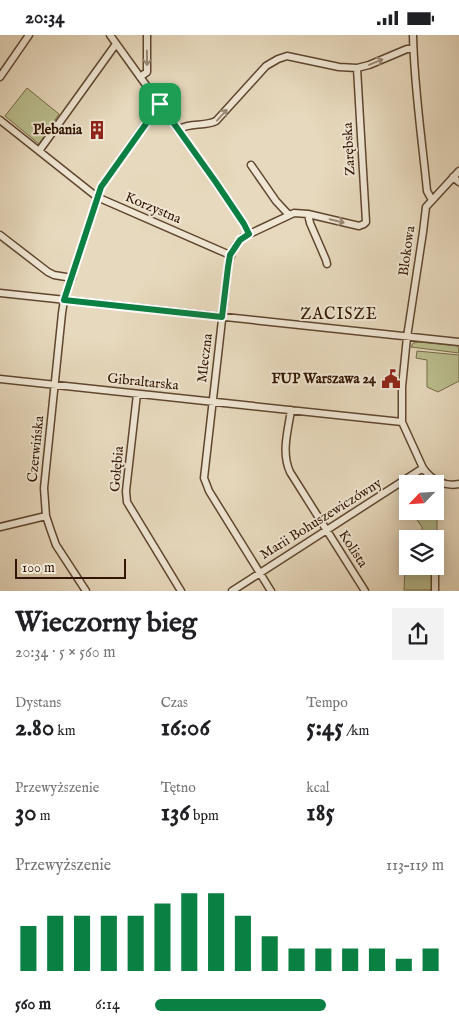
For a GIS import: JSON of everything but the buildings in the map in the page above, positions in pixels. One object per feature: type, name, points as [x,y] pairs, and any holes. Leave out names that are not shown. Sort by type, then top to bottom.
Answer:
[{"type":"street","points":[[0,77],[29,35]]},
{"type":"street","points":[[110,35],[215,181],[249,234]]},
{"type":"street","points":[[140,77],[147,72],[147,35]]},
{"type":"street","points":[[413,35],[416,93],[427,191],[432,200],[459,171]]},
{"type":"street","points":[[39,151],[116,44]]},
{"type":"street","points":[[178,130],[187,126],[210,124],[216,121],[266,66],[278,59],[287,56],[340,67],[357,68],[407,49],[413,49]]},
{"type":"street","name":"Zarębska","points":[[308,214],[359,226],[366,222],[357,68]]},
{"type":"street","name":"Czerwińska","points":[[86,591],[56,545],[46,517],[44,488],[62,313],[64,300],[96,197],[101,187],[160,104]]},
{"type":"street","name":"Korzystna","points":[[0,120],[96,197],[230,255]]},
{"type":"street","points":[[251,165],[276,201],[289,215]]},
{"type":"street","points":[[453,177],[459,182]]},
{"type":"street","name":"Blokowa","points":[[423,469],[402,422],[402,387],[406,337],[426,207],[432,200]]},
{"type":"street","points":[[230,255],[240,240],[249,234],[294,213],[308,214],[327,264]]},
{"type":"street","points":[[0,235],[48,272],[72,278]]},
{"type":"street","name":"Mleczna","points":[[230,255],[204,478],[206,485],[271,591]]},
{"type":"street","points":[[0,293],[459,342]]},
{"type":"street","name":"Gibraltarska","points":[[0,379],[402,422]]},
{"type":"street","name":"Gołębia","points":[[137,394],[126,491],[127,502],[181,591]]},
{"type":"street","name":"Kolista","points":[[291,410],[285,450],[286,462],[290,472],[365,591]]},
{"type":"street","points":[[423,469],[427,475],[440,482],[452,485],[459,484]]},
{"type":"street","name":"Marii Bohuszewiczówny","points":[[232,591],[423,469]]},
{"type":"street","points":[[0,527],[46,517]]},
{"type":"street","points":[[435,575],[435,591]]},
{"type":"green space","points":[[27,88],[59,114],[39,144],[5,116]]},
{"type":"green space","points":[[413,343],[458,346],[459,353],[411,347]]},
{"type":"green space","points":[[417,351],[459,355],[459,381],[438,392],[427,387],[427,360],[416,358]]},
{"type":"green space","points":[[417,520],[437,520],[437,530],[422,530]]},
{"type":"green space","points":[[405,575],[433,575],[433,590],[404,590]]},
{"type":"place","name":"Plebania","points":[[97,130]]},
{"type":"place","name":"FUP Warszawa 24","points":[[391,379]]},
{"type":"district","name":"ZACISZE","points":[[339,315]]},
{"type":"route","points":[[160,104],[215,181],[249,234],[240,240],[230,255],[222,317],[64,300],[96,197],[101,187],[160,104]]}]
